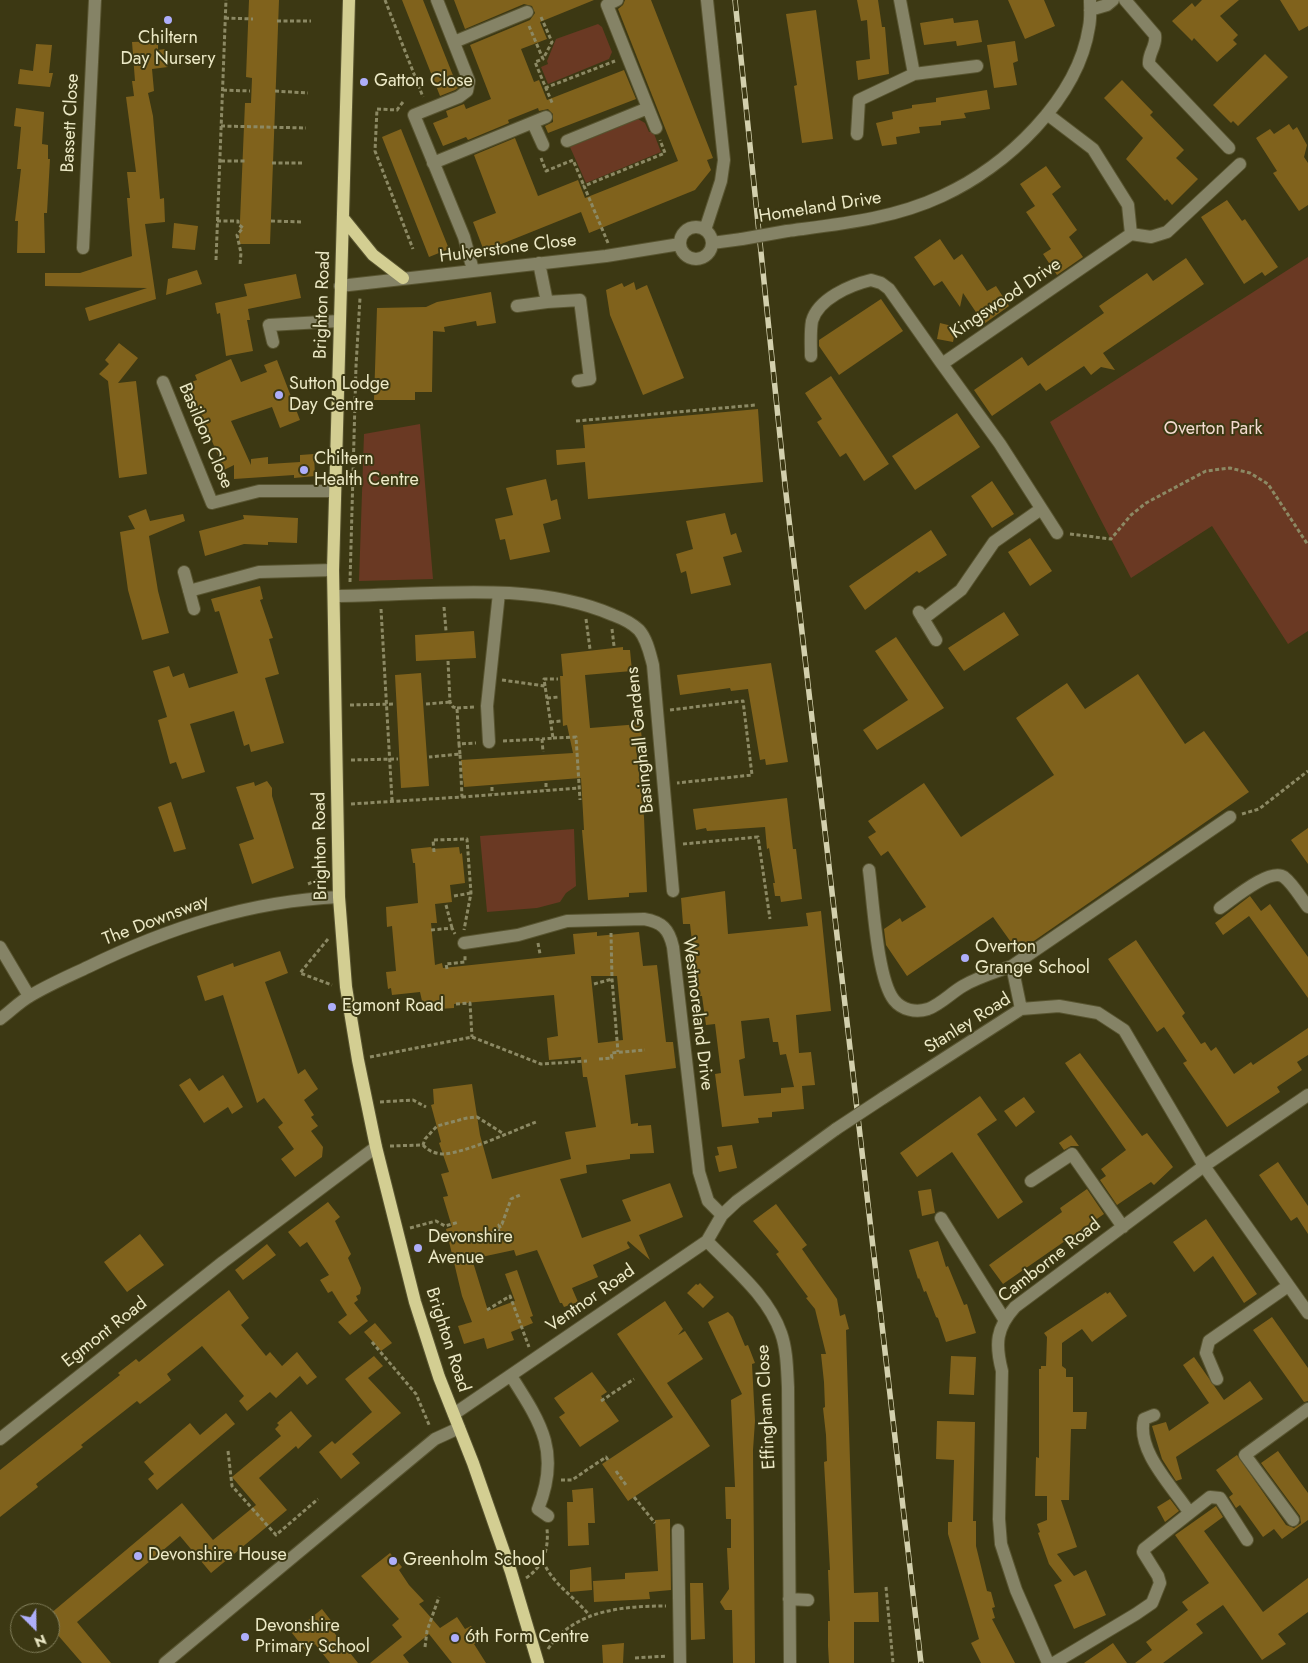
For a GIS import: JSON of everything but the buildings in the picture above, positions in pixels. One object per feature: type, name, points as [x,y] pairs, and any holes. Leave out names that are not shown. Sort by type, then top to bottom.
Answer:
[{"type":"main road","name":"Brighton Road","points":[[349,0],[333,570],[340,898],[346,990],[376,1147],[396,1231],[427,1342],[514,1582],[540,1660]]},
{"type":"main road","points":[[343,218],[373,255],[403,278]]},
{"type":"street","name":"Bassett Close","points":[[83,248],[95,0]]},
{"type":"street","points":[[437,0],[469,81],[467,91],[414,115],[464,238],[473,270]]},
{"type":"street","points":[[617,0],[606,5],[656,128]]},
{"type":"street","points":[[705,230],[691,228],[682,236],[680,244],[686,256],[696,259],[708,254],[712,243],[705,230],[720,181],[724,160],[707,0]]},
{"type":"street","points":[[900,0],[914,74]]},
{"type":"street","points":[[1090,5],[1107,5],[1113,0]]},
{"type":"street","points":[[1125,0],[1154,35],[1156,42],[1148,57],[1149,64],[1228,148]]},
{"type":"street","name":"Homeland Drive","points":[[712,243],[862,221],[942,197],[991,170],[1029,134],[1047,114],[1065,89],[1075,68],[1089,27],[1090,5]]},
{"type":"street","points":[[454,42],[526,13]]},
{"type":"street","points":[[857,134],[859,100],[914,74],[977,66]]},
{"type":"street","points":[[567,141],[648,108]]},
{"type":"street","points":[[1047,114],[1093,149],[1128,205],[1131,234],[1151,237],[1161,236],[1240,164]]},
{"type":"street","points":[[434,163],[551,116]]},
{"type":"street","points":[[533,123],[543,145]]},
{"type":"street","name":"Kingswood Drive","points":[[1057,533],[1000,444],[942,364],[1131,234]]},
{"type":"street","name":"Hulverstone Close","points":[[340,286],[613,255],[680,244]]},
{"type":"street","points":[[539,263],[547,302]]},
{"type":"street","points":[[810,356],[812,322],[817,310],[828,299],[871,280],[881,283],[889,289],[942,364]]},
{"type":"street","points":[[517,306],[580,300],[590,379],[578,381]]},
{"type":"street","points":[[273,342],[269,325],[339,321]]},
{"type":"street","name":"Basildon Close","points":[[164,382],[212,503],[259,491],[334,491]]},
{"type":"street","points":[[936,640],[921,616],[961,590],[994,542],[1042,509]]},
{"type":"street","points":[[190,591],[259,572],[333,570]]},
{"type":"street","points":[[184,572],[194,609]]},
{"type":"street","name":"Basinghall Gardens","points":[[334,596],[442,592],[499,593],[584,604],[624,619],[639,630],[653,665],[673,891]]},
{"type":"street","points":[[488,742],[487,706],[489,678],[499,593]]},
{"type":"street","points":[[869,870],[882,966],[888,991],[894,1001],[903,1008],[920,1011],[928,1009],[970,982],[1012,966],[1230,817]]},
{"type":"street","points":[[1220,908],[1266,876],[1277,874],[1283,876],[1308,908]]},
{"type":"street","name":"The Downsway","points":[[0,1020],[29,996],[119,952],[217,916],[302,899],[340,898]]},
{"type":"street","name":"Westmoreland Drive","points":[[463,938],[518,935],[567,921],[644,919],[656,921],[665,926],[671,936],[699,1172],[708,1201],[722,1215]]},
{"type":"street","points":[[0,947],[29,996]]},
{"type":"street","points":[[1012,966],[1020,1010]]},
{"type":"street","name":"Stanley Road","points":[[737,1201],[836,1129],[1020,1010],[1059,1006],[1098,1013],[1124,1030],[1204,1166],[1308,1313]]},
{"type":"street","name":"Camborne Road","points":[[1048,1663],[1016,1590],[1001,1544],[999,1519],[1002,1371],[998,1356],[998,1336],[1004,1319],[1015,1307],[1204,1166],[1308,1095]]},
{"type":"street","name":"Egmont Road","points":[[0,1438],[216,1268],[376,1147]]},
{"type":"street","points":[[1031,1182],[1072,1154],[1123,1227]]},
{"type":"street","name":"Ventnor Road","points":[[454,1414],[707,1241],[722,1215],[737,1201]]},
{"type":"street","points":[[941,1218],[1004,1319]]},
{"type":"street","name":"Effingham Close","points":[[707,1241],[760,1296],[772,1313],[785,1349],[788,1387],[790,1663]]},
{"type":"street","points":[[1217,1378],[1206,1353],[1209,1340],[1288,1286]]},
{"type":"street","points":[[511,1376],[533,1410],[548,1444],[548,1480],[538,1509],[548,1516]]},
{"type":"street","points":[[1293,1520],[1246,1455],[1308,1409]]},
{"type":"street","points":[[1154,1415],[1144,1419],[1142,1426],[1149,1451],[1162,1478],[1190,1512]]},
{"type":"street","points":[[165,1663],[435,1439],[459,1428]]},
{"type":"street","points":[[1054,1663],[1136,1614],[1152,1602],[1160,1583],[1158,1576],[1143,1552],[1144,1549],[1210,1497],[1216,1496],[1220,1498],[1248,1540]]},
{"type":"street","points":[[678,1530],[680,1659]]},
{"type":"street","points":[[789,1600],[808,1600]]},
{"type":"path","points":[[216,260],[226,0]]},
{"type":"path","points":[[386,0],[427,109]]},
{"type":"path","points":[[543,59],[526,13],[538,8],[552,42],[543,59],[535,62],[546,88],[551,116]]},
{"type":"path","points":[[226,18],[254,19]]},
{"type":"path","points":[[277,20],[311,21]]},
{"type":"path","points":[[546,88],[627,56]]},
{"type":"path","points":[[223,90],[250,91]]},
{"type":"path","points":[[275,92],[308,93]]},
{"type":"path","points":[[403,102],[397,110],[377,109],[375,150],[413,249]]},
{"type":"path","points":[[221,126],[306,128]]},
{"type":"path","points":[[584,186],[665,154],[656,128]]},
{"type":"path","points":[[567,141],[613,255]]},
{"type":"path","points":[[543,145],[545,151],[539,153],[546,171],[574,160]]},
{"type":"path","points":[[220,160],[246,161]]},
{"type":"path","points":[[272,163],[304,162]]},
{"type":"path","points":[[217,220],[238,221],[238,224],[243,228],[237,234],[241,253],[240,265]]},
{"type":"path","points":[[271,221],[303,222]]},
{"type":"path","points":[[576,421],[756,405]]},
{"type":"path","points":[[1057,533],[1111,539],[1131,515],[1146,502],[1206,471],[1230,468],[1250,473],[1268,484],[1308,545]]},
{"type":"path","points":[[442,592],[446,631]]},
{"type":"path","points":[[380,595],[392,800]]},
{"type":"path","points":[[584,604],[590,648]]},
{"type":"path","points":[[448,661],[450,702],[453,707],[457,708],[459,744]]},
{"type":"path","points":[[489,678],[545,686]]},
{"type":"path","points":[[553,738],[544,679],[558,679]]},
{"type":"path","points":[[547,698],[559,697]]},
{"type":"path","points":[[426,704],[450,702]]},
{"type":"path","points":[[658,712],[743,702],[752,775],[664,784]]},
{"type":"path","points":[[350,705],[395,704]]},
{"type":"path","points":[[550,722],[561,721]]},
{"type":"path","points":[[542,739],[576,736],[580,800]]},
{"type":"path","points":[[428,756],[460,754],[462,797]]},
{"type":"path","points":[[351,760],[398,759]]},
{"type":"path","points":[[1230,817],[1259,809],[1308,771]]},
{"type":"path","points":[[546,783],[546,790]]},
{"type":"path","points":[[492,786],[492,794]]},
{"type":"path","points":[[351,804],[579,788]]},
{"type":"path","points":[[670,845],[758,837],[770,919]]},
{"type":"path","points":[[434,852],[433,840],[467,840],[471,893],[463,938]]},
{"type":"path","points":[[454,896],[471,893]]},
{"type":"path","points":[[446,905],[452,928]]},
{"type":"path","points":[[610,920],[612,979],[618,1052]]},
{"type":"path","points":[[342,932],[333,935],[323,943],[300,973],[346,990]]},
{"type":"path","points":[[594,984],[612,979]]},
{"type":"path","points":[[456,1004],[470,1003],[472,1037]]},
{"type":"path","points":[[358,1060],[472,1037],[541,1064],[587,1061]]},
{"type":"path","points":[[599,1060],[612,1058],[611,1053],[645,1050]]},
{"type":"path","points":[[367,1103],[405,1099],[413,1100],[426,1107]]},
{"type":"path","points":[[423,1145],[425,1139],[437,1126],[467,1118],[477,1117],[504,1134]]},
{"type":"path","points":[[376,1147],[423,1145],[430,1151],[444,1154],[479,1144],[536,1122]]},
{"type":"path","points":[[484,1235],[501,1230],[499,1225],[502,1224],[511,1199],[520,1195]]},
{"type":"path","points":[[396,1231],[432,1222],[445,1226],[459,1222]]},
{"type":"path","points":[[486,1310],[510,1296],[534,1360]]},
{"type":"path","points":[[372,1342],[416,1394],[435,1439]]},
{"type":"path","points":[[601,1401],[634,1379]]},
{"type":"path","points":[[228,1451],[232,1486],[276,1535],[318,1498]]},
{"type":"path","points":[[548,1480],[572,1480],[606,1457],[608,1460]]},
{"type":"path","points":[[616,1471],[626,1484]]},
{"type":"path","points":[[634,1497],[655,1524]]},
{"type":"path","points":[[514,1582],[537,1571],[543,1560],[547,1546],[548,1516]]},
{"type":"path","points":[[543,1560],[548,1574],[558,1586],[590,1616]]},
{"type":"path","points":[[886,1587],[894,1663]]},
{"type":"path","points":[[425,1647],[427,1631],[439,1598]]},
{"type":"path","points":[[540,1660],[565,1629],[590,1616],[622,1608],[679,1606]]},
{"type":"path","points":[[635,1658],[680,1659]]},
{"type":"green space","points":[[598,24],[602,27],[612,52],[609,59],[548,84],[541,67],[548,64],[547,61],[556,39]]},
{"type":"green space","points":[[638,119],[645,123],[649,132],[653,131],[661,152],[586,183],[570,147]]},
{"type":"green space","name":"Overton Park","points":[[1308,257],[1308,631],[1288,644],[1212,526],[1131,578],[1050,422]]},
{"type":"green space","points":[[420,424],[433,579],[359,581],[364,434]]},
{"type":"green space","points":[[574,829],[576,886],[566,893],[560,902],[537,908],[487,912],[480,836]]},
{"type":"railway","points":[[735,0],[785,485],[921,1663]]},
{"type":"place","name":"Chiltern Day Nursery","points":[[168,20]]},
{"type":"place","name":"Gatton Close","points":[[364,82]]},
{"type":"place","name":"Sutton Lodge Day Centre","points":[[279,395]]},
{"type":"place","name":"Chiltern Health Centre","points":[[304,470]]},
{"type":"place","name":"Overton Grange School","points":[[965,958]]},
{"type":"place","name":"Egmont Road","points":[[332,1007]]},
{"type":"place","name":"Devonshire Avenue","points":[[418,1248]]},
{"type":"place","name":"Devonshire House","points":[[138,1556]]},
{"type":"place","name":"Greenholm School","points":[[393,1561]]},
{"type":"place","name":"Devonshire Primary School","points":[[245,1637]]},
{"type":"place","name":"6th Form Centre","points":[[455,1638]]}]
